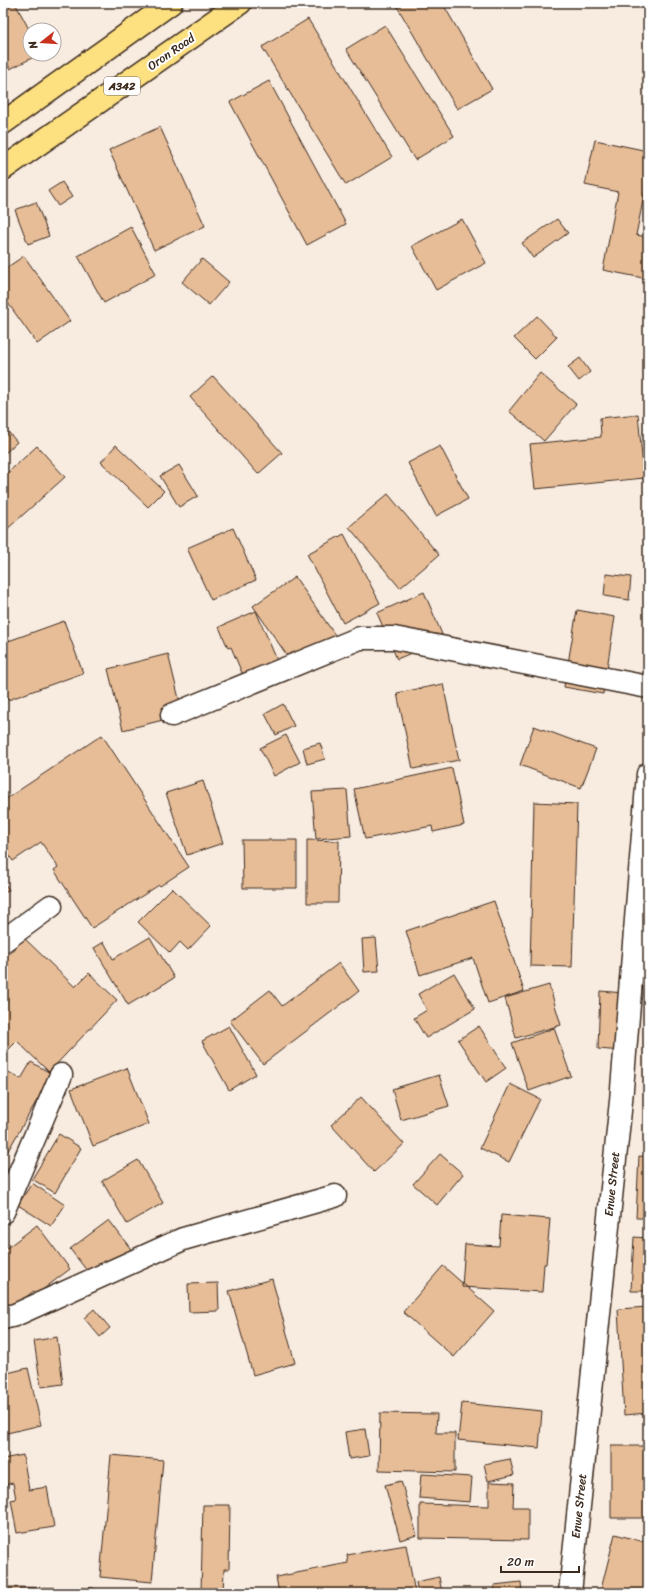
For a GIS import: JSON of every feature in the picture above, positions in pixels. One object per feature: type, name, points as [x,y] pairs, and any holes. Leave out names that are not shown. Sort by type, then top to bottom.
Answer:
[{"type":"highway","points":[[3,123],[171,3]]},
{"type":"highway","name":"Oron Road","points":[[3,169],[240,3]]},
{"type":"street","points":[[172,715],[360,638],[394,638],[648,687]]},
{"type":"street","name":"Enwe Street","points":[[570,1593],[621,1101],[648,774]]},
{"type":"street","points":[[3,941],[51,906]]},
{"type":"street","points":[[3,1212],[61,1075]]},
{"type":"street","points":[[3,1318],[15,1315],[183,1239],[335,1196]]},
{"type":"building","points":[[7,3],[15,3],[25,22],[22,22],[22,62],[24,62],[10,69],[3,55],[3,5]]},
{"type":"building","points":[[395,3],[444,3],[443,4],[492,89],[457,109]]},
{"type":"building","points":[[308,19],[392,157],[346,185],[262,47]]},
{"type":"building","points":[[385,25],[454,136],[415,160],[346,49]]},
{"type":"building","points":[[269,81],[346,224],[307,245],[230,102]]},
{"type":"building","points":[[160,127],[205,226],[154,250],[109,150]]},
{"type":"building","points":[[595,140],[648,151],[648,176],[636,235],[648,237],[648,279],[603,270],[618,192],[585,185]]},
{"type":"building","points":[[62,182],[72,197],[58,206],[48,191]]},
{"type":"building","points":[[36,202],[49,236],[28,244],[15,210]]},
{"type":"building","points":[[462,219],[486,263],[436,290],[412,246]]},
{"type":"building","points":[[557,219],[568,233],[533,258],[522,243]]},
{"type":"building","points":[[131,227],[156,274],[104,303],[78,256]]},
{"type":"building","points":[[24,256],[70,321],[37,344],[3,296],[3,270]]},
{"type":"building","points":[[202,259],[229,282],[209,305],[182,282]]},
{"type":"building","points":[[537,316],[557,337],[535,359],[514,338]]},
{"type":"building","points":[[580,358],[590,372],[579,381],[568,367]]},
{"type":"building","points":[[540,373],[576,404],[544,441],[509,411]]},
{"type":"building","points":[[213,376],[282,453],[258,474],[190,397]]},
{"type":"building","points":[[638,414],[644,478],[535,489],[530,444],[601,437],[600,418]]},
{"type":"building","points":[[3,426],[17,442],[3,455]]},
{"type":"building","points":[[116,445],[164,491],[148,507],[101,462]]},
{"type":"building","points":[[37,446],[65,477],[5,531],[3,528],[3,477]]},
{"type":"building","points":[[440,446],[468,499],[436,516],[408,463]]},
{"type":"building","points":[[179,465],[198,496],[179,507],[160,476]]},
{"type":"building","points":[[388,494],[439,555],[400,588],[349,527]]},
{"type":"building","points":[[233,528],[256,580],[211,600],[187,548]]},
{"type":"building","points":[[344,534],[380,603],[343,623],[307,554]]},
{"type":"building","points":[[606,574],[631,577],[629,600],[604,596]]},
{"type":"building","points":[[295,577],[337,638],[295,667],[253,606]]},
{"type":"building","points":[[424,592],[444,639],[397,659],[377,613]]},
{"type":"building","points":[[577,610],[615,617],[603,694],[564,687]]},
{"type":"building","points":[[256,611],[279,665],[245,680],[231,647],[228,648],[219,627]]},
{"type":"building","points":[[64,621],[83,673],[8,700],[3,686],[3,643]]},
{"type":"building","points":[[168,654],[183,715],[123,730],[108,669]]},
{"type":"building","points":[[443,684],[459,760],[413,769],[397,693]]},
{"type":"building","points":[[283,704],[294,726],[276,735],[265,714]]},
{"type":"building","points":[[534,726],[596,749],[581,788],[520,765]]},
{"type":"building","points":[[102,735],[189,867],[92,928],[54,870],[58,867],[41,842],[13,861],[3,847],[3,801]]},
{"type":"building","points":[[286,735],[300,762],[274,776],[260,748]]},
{"type":"building","points":[[320,743],[325,759],[307,764],[303,748]]},
{"type":"building","points":[[452,768],[464,825],[433,832],[432,826],[365,839],[354,789]]},
{"type":"building","points":[[203,781],[223,843],[187,855],[166,793]]},
{"type":"building","points":[[347,790],[351,836],[316,839],[312,792]]},
{"type":"building","points":[[534,802],[577,804],[572,967],[530,966]]},
{"type":"building","points":[[242,840],[297,840],[297,888],[243,888]]},
{"type":"building","points":[[307,840],[339,841],[338,903],[307,903]]},
{"type":"building","points":[[3,881],[9,890],[3,894]]},
{"type":"building","points":[[172,888],[211,926],[188,950],[180,942],[170,953],[138,922]]},
{"type":"building","points":[[494,901],[524,991],[488,1003],[473,958],[420,975],[406,931]]},
{"type":"building","points":[[150,937],[174,978],[128,1005],[94,948],[104,942],[113,959]]},
{"type":"building","points":[[24,938],[75,987],[89,973],[117,1000],[49,1072],[17,1041],[3,1055],[3,960]]},
{"type":"building","points":[[376,938],[379,971],[364,972],[362,939]]},
{"type":"building","points":[[339,963],[359,991],[263,1064],[230,1021],[270,990],[282,1006]]},
{"type":"building","points":[[454,973],[475,1009],[426,1038],[414,1018],[427,1010],[418,994]]},
{"type":"building","points":[[549,985],[561,1025],[516,1038],[505,998]]},
{"type":"building","points":[[600,991],[624,993],[622,1051],[598,1049]]},
{"type":"building","points":[[229,1026],[256,1074],[229,1090],[202,1041]]},
{"type":"building","points":[[479,1026],[506,1068],[486,1082],[458,1040]]},
{"type":"building","points":[[554,1028],[571,1076],[529,1091],[512,1043]]},
{"type":"building","points":[[31,1062],[52,1074],[5,1156],[3,1155],[3,1069],[21,1079]]},
{"type":"building","points":[[127,1068],[149,1124],[93,1146],[71,1089]]},
{"type":"building","points":[[439,1075],[449,1106],[401,1120],[392,1089]]},
{"type":"building","points":[[510,1084],[540,1099],[509,1162],[480,1148]]},
{"type":"building","points":[[361,1097],[404,1144],[374,1172],[331,1125]]},
{"type":"building","points":[[59,1134],[81,1148],[55,1193],[32,1179]]},
{"type":"building","points":[[440,1154],[463,1174],[437,1205],[413,1184]]},
{"type":"building","points":[[639,1156],[648,1157],[648,1218],[636,1218]]},
{"type":"building","points":[[138,1160],[163,1203],[127,1224],[102,1181]]},
{"type":"building","points":[[32,1183],[65,1205],[51,1226],[18,1205]]},
{"type":"building","points":[[501,1215],[550,1219],[542,1292],[462,1287],[465,1244],[499,1246]]},
{"type":"building","points":[[109,1220],[133,1252],[95,1281],[70,1249]]},
{"type":"building","points":[[37,1225],[70,1269],[37,1294],[34,1291],[3,1314],[3,1251]]},
{"type":"building","points":[[634,1237],[648,1238],[648,1291],[631,1291]]},
{"type":"building","points":[[443,1266],[494,1311],[454,1357],[403,1312]]},
{"type":"building","points":[[272,1279],[295,1363],[253,1375],[229,1291]]},
{"type":"building","points":[[218,1283],[219,1311],[189,1312],[188,1284]]},
{"type":"building","points":[[648,1307],[648,1413],[624,1415],[618,1309]]},
{"type":"building","points":[[94,1309],[110,1328],[100,1337],[84,1318]]},
{"type":"building","points":[[57,1337],[63,1384],[41,1387],[34,1341]]},
{"type":"building","points":[[28,1368],[41,1425],[3,1434],[3,1374]]},
{"type":"building","points":[[462,1403],[542,1411],[539,1448],[458,1440]]},
{"type":"building","points":[[380,1413],[437,1414],[436,1433],[455,1433],[455,1472],[379,1470]]},
{"type":"building","points":[[365,1429],[369,1456],[349,1459],[345,1432]]},
{"type":"building","points":[[611,1446],[648,1446],[648,1518],[611,1518]]},
{"type":"building","points":[[23,1455],[29,1490],[47,1487],[54,1527],[17,1533],[11,1500],[16,1499],[13,1483],[3,1485],[3,1459]]},
{"type":"building","points":[[111,1455],[163,1460],[152,1582],[100,1577]]},
{"type":"building","points":[[510,1459],[514,1475],[488,1481],[484,1464]]},
{"type":"building","points":[[421,1474],[472,1477],[470,1502],[419,1498]]},
{"type":"building","points":[[401,1481],[417,1535],[400,1540],[385,1485]]},
{"type":"building","points":[[489,1482],[514,1483],[513,1507],[528,1507],[528,1540],[420,1538],[420,1504],[489,1506]]},
{"type":"building","points":[[203,1505],[230,1505],[229,1569],[224,1569],[223,1593],[201,1593]]},
{"type":"building","points":[[615,1534],[648,1543],[648,1586],[646,1593],[600,1593]]},
{"type":"building","points":[[406,1545],[415,1593],[279,1593],[276,1577],[348,1563],[347,1555]]},
{"type":"building","points":[[439,1577],[442,1593],[418,1593],[416,1582]]},
{"type":"building","points":[[521,1582],[522,1593],[495,1593],[494,1585]]},
{"type":"building","points":[[3,1587],[94,1588],[93,1593],[3,1593]]}]
